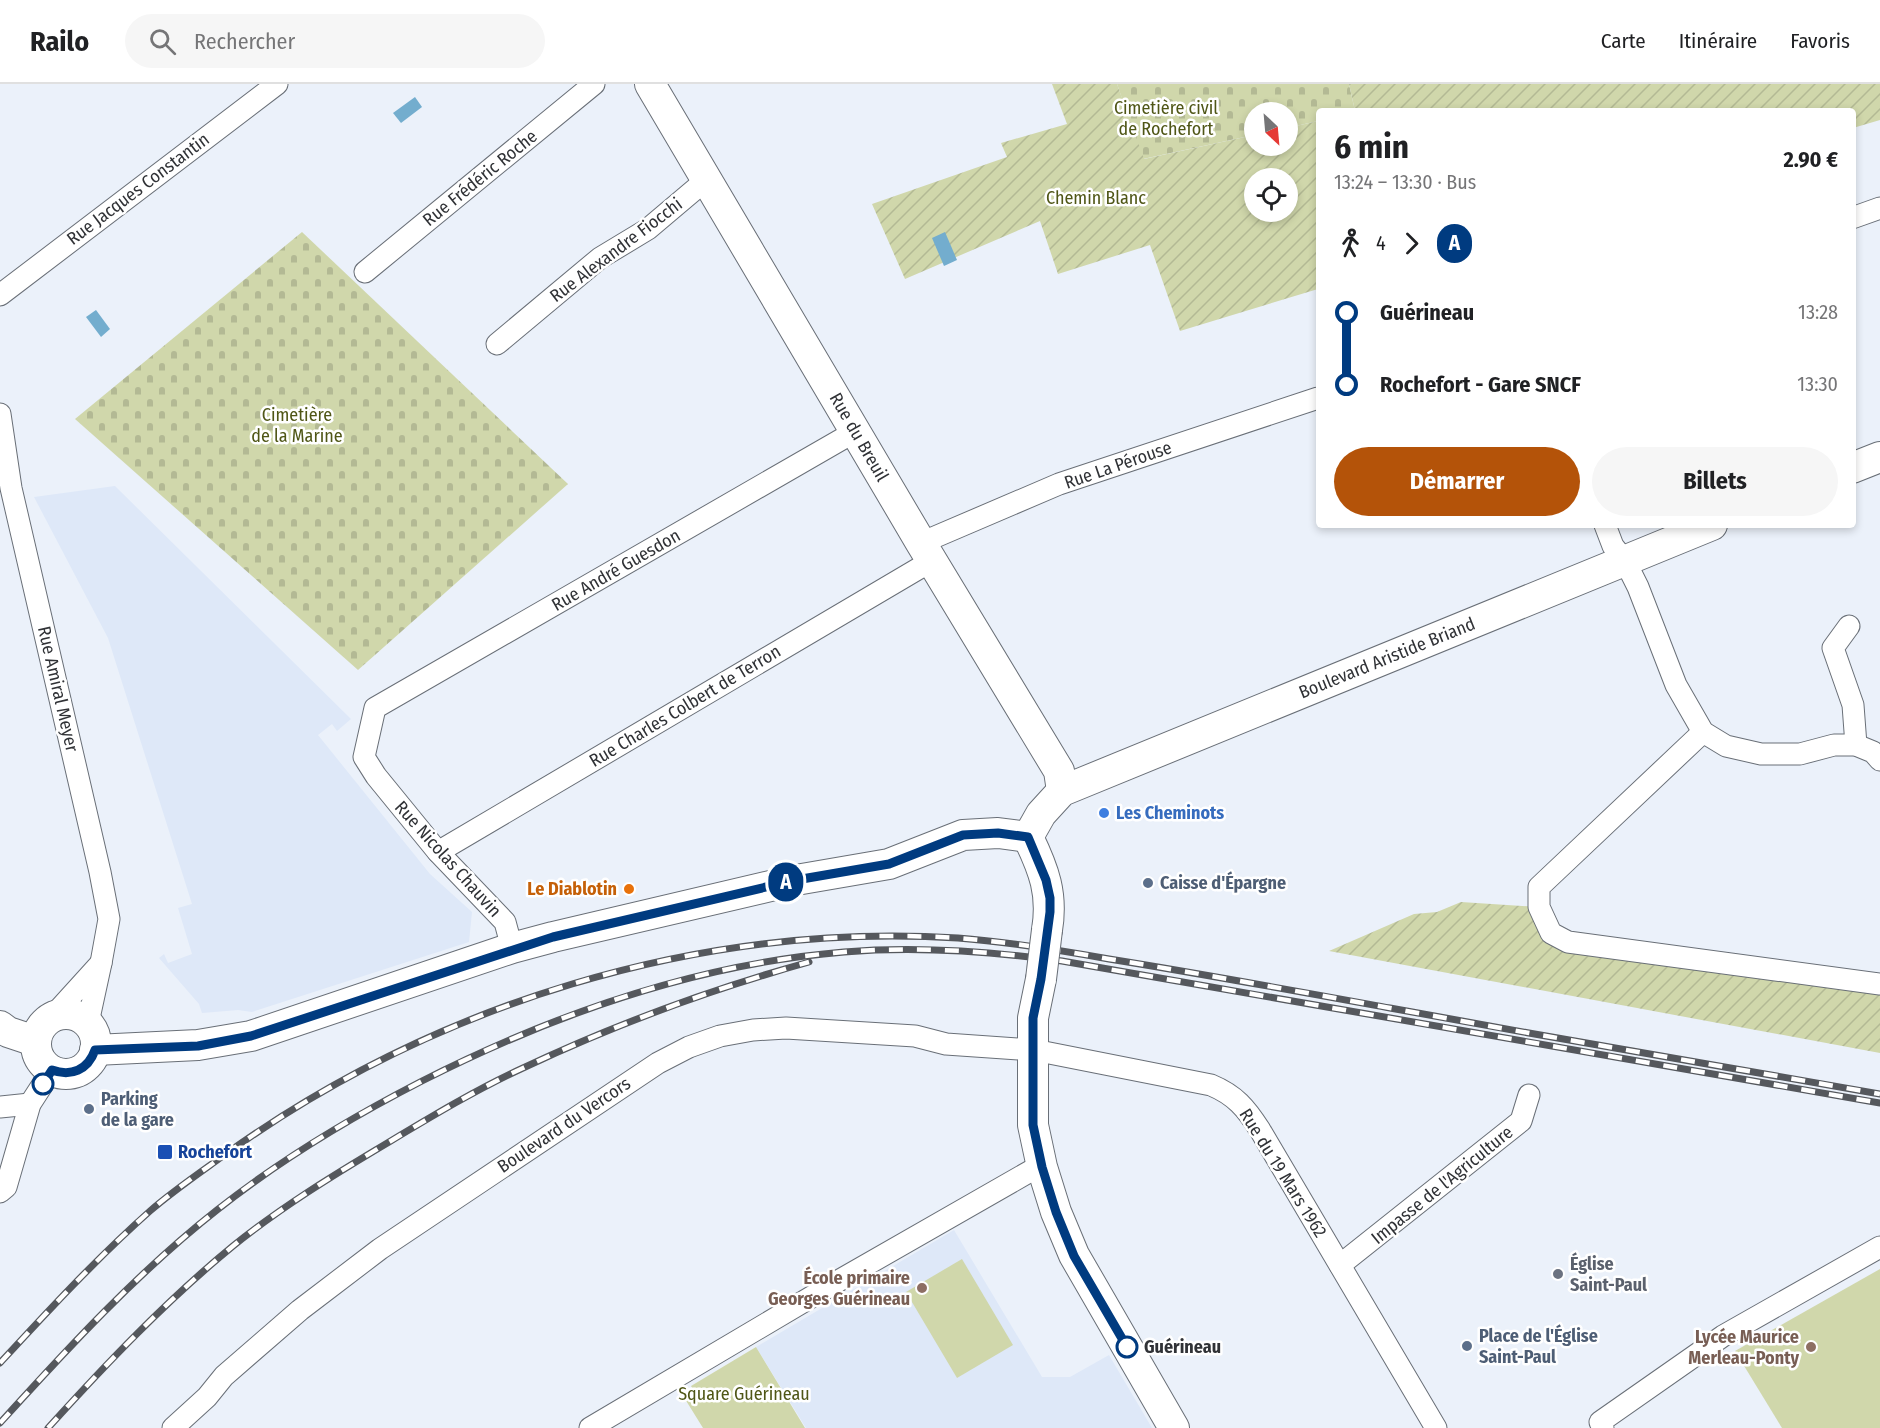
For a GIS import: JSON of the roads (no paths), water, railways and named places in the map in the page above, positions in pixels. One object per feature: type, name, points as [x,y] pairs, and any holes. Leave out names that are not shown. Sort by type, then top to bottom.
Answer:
[{"type":"street","name":"Rue Jacques Constantin","points":[[0,295],[277,84]]},
{"type":"street","name":"Rue Frédéric Roche","points":[[365,272],[594,84]]},
{"type":"street","name":"Rue du Breuil","points":[[650,84],[1059,771],[1062,791]]},
{"type":"street","name":"Rue Alexandre Fiocchi","points":[[497,344],[600,258],[648,229],[706,180]]},
{"type":"street","points":[[1856,217],[1880,208]]},
{"type":"street","name":"Rue La Pérouse","points":[[927,552],[1059,484],[1316,399]]},
{"type":"street","name":"Rue Amiral Meyer","points":[[0,414],[6,489],[103,884],[109,919],[92,1036]]},
{"type":"street","name":"Rue André Guesdon","points":[[375,708],[856,431]]},
{"type":"street","points":[[1856,466],[1880,457]]},
{"type":"street","points":[[1606,528],[1613,546],[1625,561],[1638,587],[1676,685],[1703,732],[1726,746],[1761,754],[1800,754],[1834,745],[1856,745],[1873,752],[1880,760]]},
{"type":"street","name":"Boulevard Aristide Briand","points":[[1062,791],[1705,528]]},
{"type":"street","name":"Rue Charles Colbert de Terron","points":[[438,852],[927,552]]},
{"type":"street","points":[[1849,626],[1833,648],[1853,705],[1856,745]]},
{"type":"street","name":"Rue Nicolas Chauvin","points":[[375,708],[364,757],[376,776],[438,852],[505,922],[512,948]]},
{"type":"street","points":[[1703,732],[1539,887],[1539,908],[1551,933],[1568,942],[1880,984]]},
{"type":"street","points":[[1028,837],[1041,814],[1062,791]]},
{"type":"street","points":[[92,1036],[198,1046],[251,1036],[512,948],[553,937],[796,880],[889,864],[963,835],[998,833],[1028,837]]},
{"type":"street","points":[[1028,837],[1046,880],[1050,898],[1041,979],[1033,1018],[1033,1125],[1042,1167],[1056,1212],[1074,1256],[1174,1428]]},
{"type":"street","points":[[51,1017],[71,1014],[81,1017],[92,1036],[93,1057],[81,1069],[62,1074],[52,1070],[39,1058],[35,1041],[43,1023],[101,963]]},
{"type":"street","points":[[0,1026],[8,1032],[35,1041]]},
{"type":"street","name":"Boulevard du Vercors","points":[[186,1424],[224,1376],[300,1310],[362,1262],[649,1069],[689,1047],[720,1036],[753,1030],[786,1028],[915,1036],[946,1044],[1034,1050]]},
{"type":"street","name":"Rue du 19 Mars 1962","points":[[1034,1050],[1211,1084],[1227,1092],[1246,1109],[1436,1428]]},
{"type":"street","points":[[4,1186],[30,1104],[52,1070]]},
{"type":"street","name":"Impasse de l'Agriculture","points":[[1340,1265],[1521,1121],[1529,1095]]},
{"type":"street","points":[[0,1107],[30,1104]]},
{"type":"street","points":[[590,1428],[850,1274],[1034,1169],[1042,1167]]},
{"type":"street","points":[[1601,1425],[1723,1336],[1880,1247]]},
{"type":"water","points":[[415,97],[422,107],[401,123],[393,113]]},
{"type":"water","points":[[945,232],[957,260],[944,266],[932,238]]},
{"type":"water","points":[[96,310],[110,329],[101,337],[86,317]]},
{"type":"railway","points":[[0,1363],[92,1266],[150,1211],[223,1156],[304,1102],[390,1056],[480,1016],[572,984],[667,960],[763,944],[860,937],[958,938],[1015,944],[1880,1094]]},
{"type":"railway","points":[[0,1423],[104,1312],[187,1234],[265,1174],[342,1125],[395,1095],[472,1057],[575,1014],[680,980],[789,958],[871,950],[926,950],[980,952],[1062,961],[1880,1103]]},
{"type":"railway","points":[[48,1428],[137,1334],[208,1267],[269,1219],[345,1169],[470,1095],[557,1052],[664,1009],[809,962]]},
{"type":"place","name":"Les Cheminots","points":[[1104,813]]},
{"type":"place","name":"Caisse d'Épargne","points":[[1148,883]]},
{"type":"place","name":"Le Diablotin","points":[[629,889]]},
{"type":"place","name":"Parking de la gare","points":[[89,1109]]},
{"type":"place","name":"Rochefort","points":[[165,1152]]},
{"type":"place","name":"Église Saint-Paul","points":[[1558,1274]]},
{"type":"place","name":"École primaire Georges Guérineau","points":[[922,1288]]},
{"type":"place","name":"Place de l'Église Saint-Paul","points":[[1467,1346]]},
{"type":"place","name":"Guérineau","points":[[1127,1347]]},
{"type":"place","name":"Lycée Maurice Merleau-Ponty","points":[[1811,1347]]},
{"type":"park label","name":"Cimetière civil de Rochefort","points":[[1166,118]]},
{"type":"park label","name":"Chemin Blanc","points":[[1096,198]]},
{"type":"park label","name":"Cimetière de la Marine","points":[[297,425]]},
{"type":"park label","name":"Square Guérineau","points":[[744,1394]]}]
